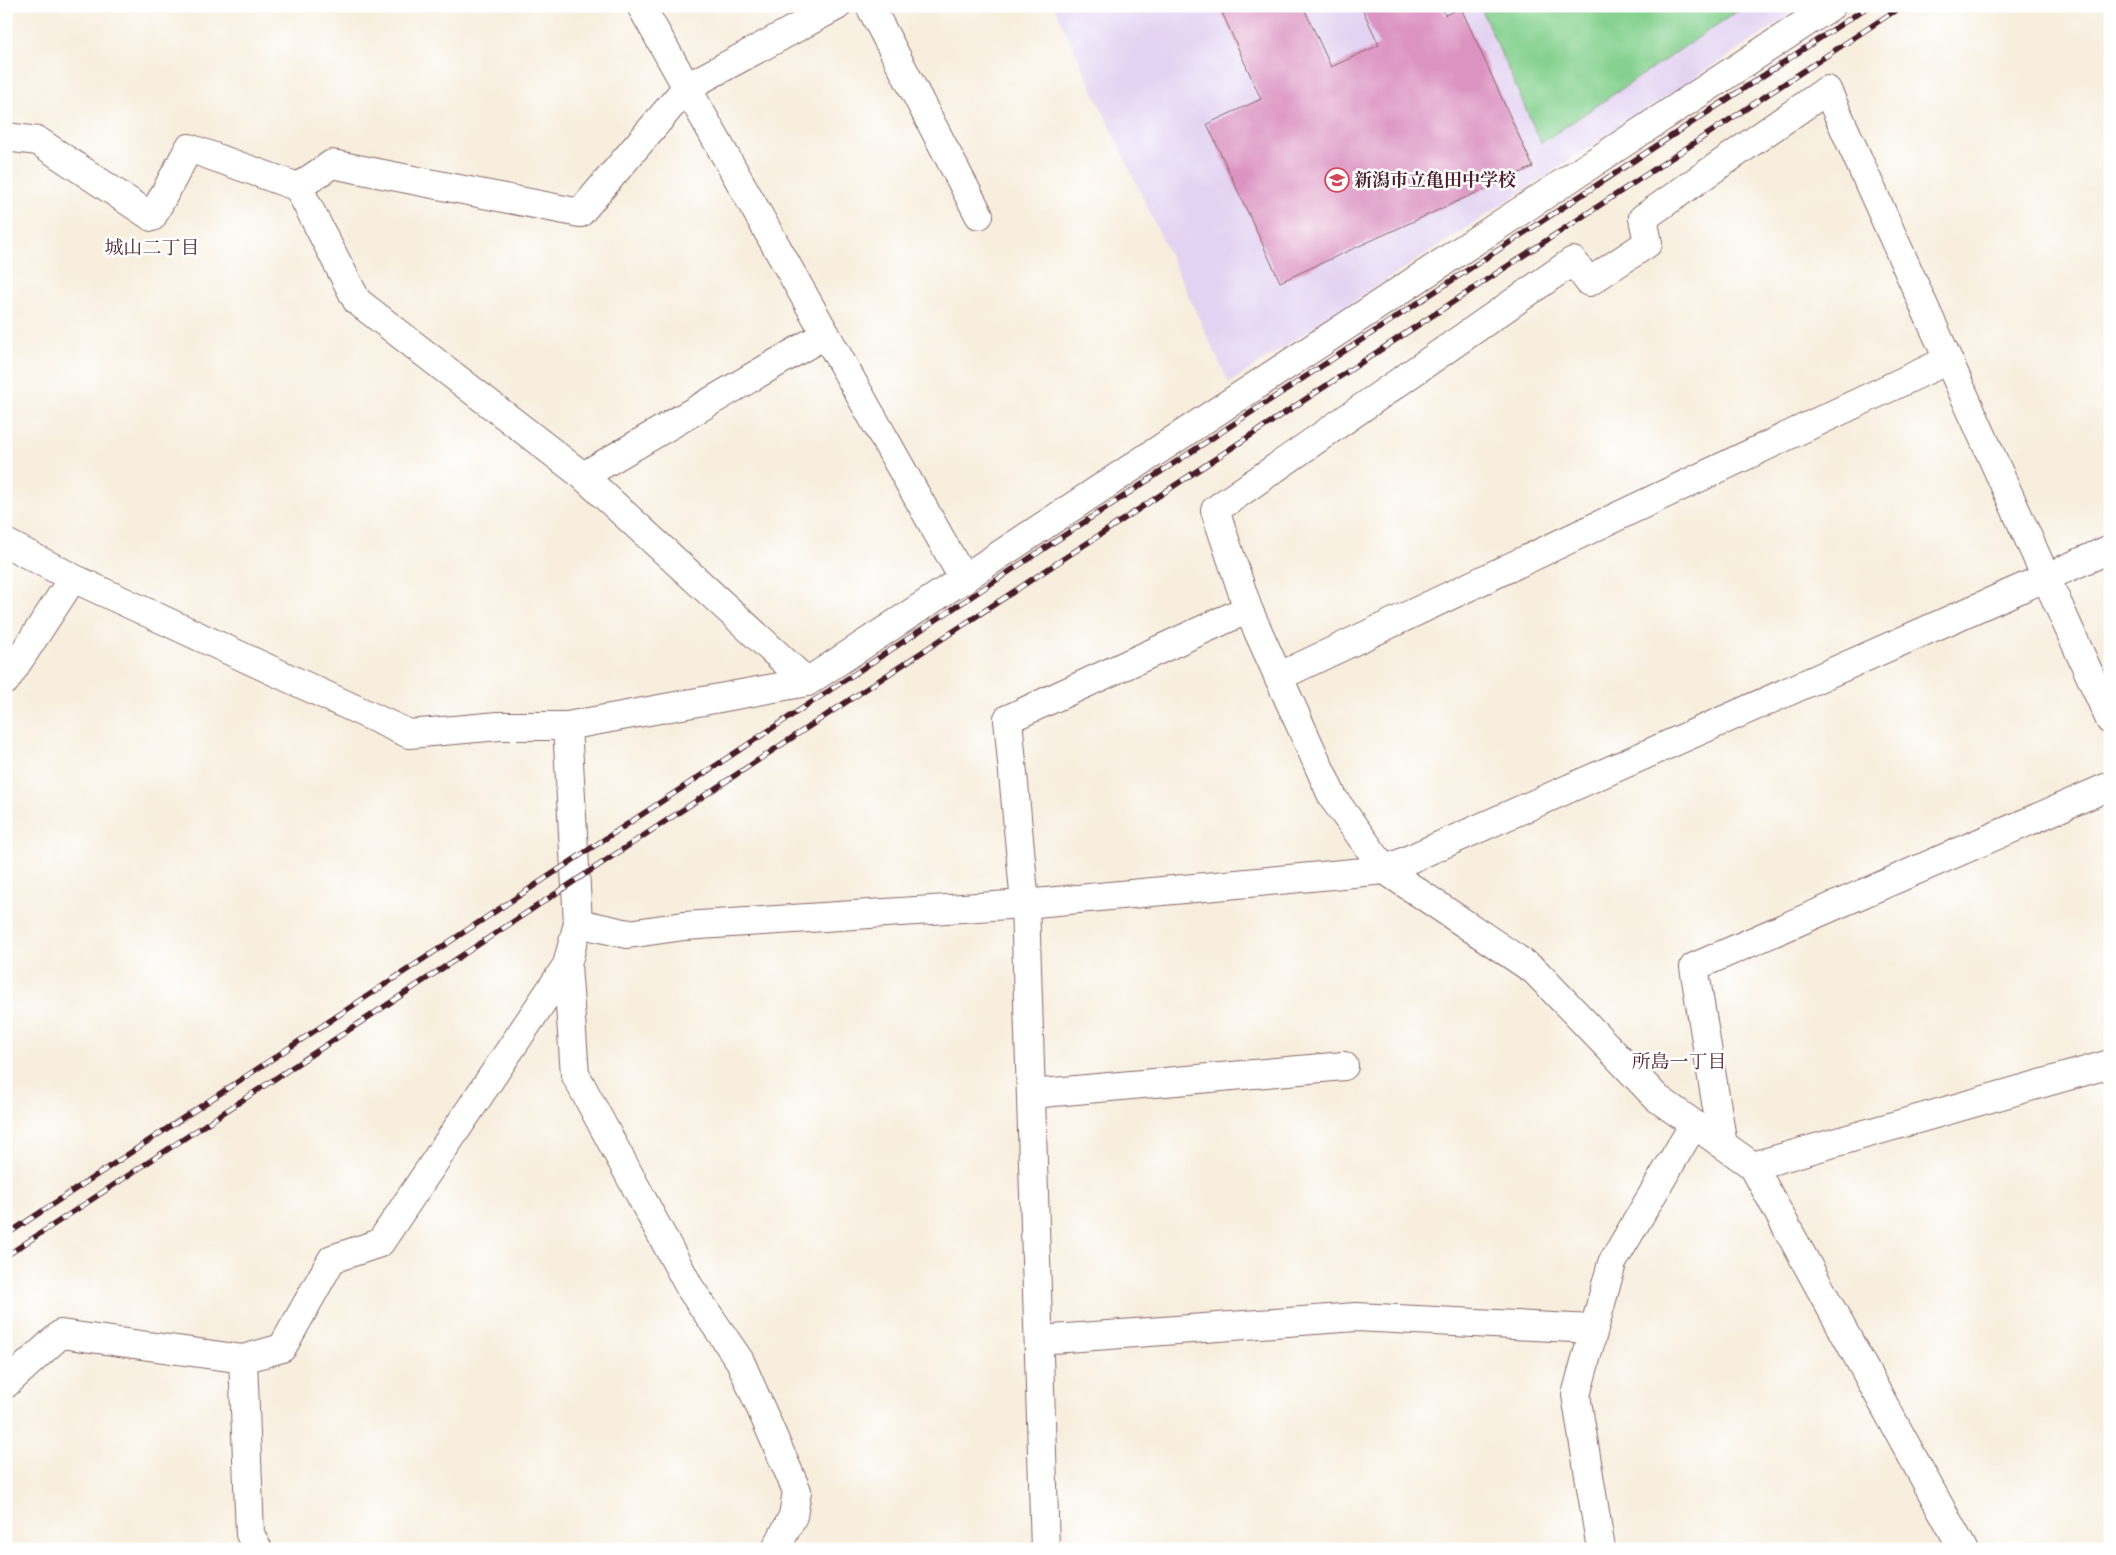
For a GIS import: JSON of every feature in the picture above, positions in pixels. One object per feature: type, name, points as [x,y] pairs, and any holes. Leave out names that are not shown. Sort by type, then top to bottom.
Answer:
[{"type":"street","points":[[641,6],[964,580]]},
{"type":"street","points":[[298,187],[332,164],[580,213],[687,87],[837,6]]},
{"type":"street","points":[[870,6],[978,215]]},
{"type":"street","points":[[6,543],[73,578],[409,734],[499,726],[567,726],[807,682],[1831,6]]},
{"type":"street","points":[[1963,1549],[1753,1166],[1657,1098],[1535,971],[1385,870],[1333,798],[1248,609],[1215,510],[1573,261],[1589,282],[1648,243],[1643,218],[1827,90],[2110,720]]},
{"type":"street","points":[[6,137],[38,141],[152,216],[189,148],[298,187],[357,301],[583,476],[807,682]]},
{"type":"street","points":[[583,476],[826,334]]},
{"type":"street","points":[[1278,677],[1948,360]]},
{"type":"street","points":[[578,923],[628,934],[684,926],[1025,904],[1385,870],[2110,549]]},
{"type":"street","points":[[6,680],[73,578]]},
{"type":"street","points":[[1045,1549],[1025,904],[1008,719],[1248,609]]},
{"type":"street","points":[[567,726],[578,923],[567,964],[574,1074],[690,1288],[740,1361],[797,1491],[793,1516],[776,1549]]},
{"type":"street","points":[[1723,1145],[1694,968],[2110,786]]},
{"type":"street","points":[[6,1384],[60,1334],[243,1359],[282,1348],[332,1259],[380,1244],[567,964]]},
{"type":"street","points":[[1753,1166],[2110,1064]]},
{"type":"street","points":[[1031,1094],[1344,1066]]},
{"type":"street","points":[[1601,1549],[1576,1395],[1612,1263],[1694,1124]]},
{"type":"street","points":[[1039,1340],[1356,1317],[1594,1329]]},
{"type":"street","points":[[243,1359],[251,1544]]},
{"type":"shaded area","name":"新潟市立亀田中学校","points":[[1054,6],[1805,6],[1229,383]]},
{"type":"green space","points":[[1480,6],[1745,6],[1541,143]]},
{"type":"building","points":[[1219,6],[1303,6],[1331,67],[1379,45],[1361,6],[1441,6],[1445,15],[1461,8],[1533,167],[1280,282],[1207,124],[1261,99]]},
{"type":"railway","points":[[6,1235],[1869,6]]},
{"type":"railway","points":[[6,1256],[1902,6]]},
{"type":"place","name":"新潟市立亀田中学校","points":[[1337,180]]},
{"type":"district","name":"城山二丁目","points":[[152,247]]},
{"type":"district","name":"所島一丁目","points":[[1679,1061]]}]
